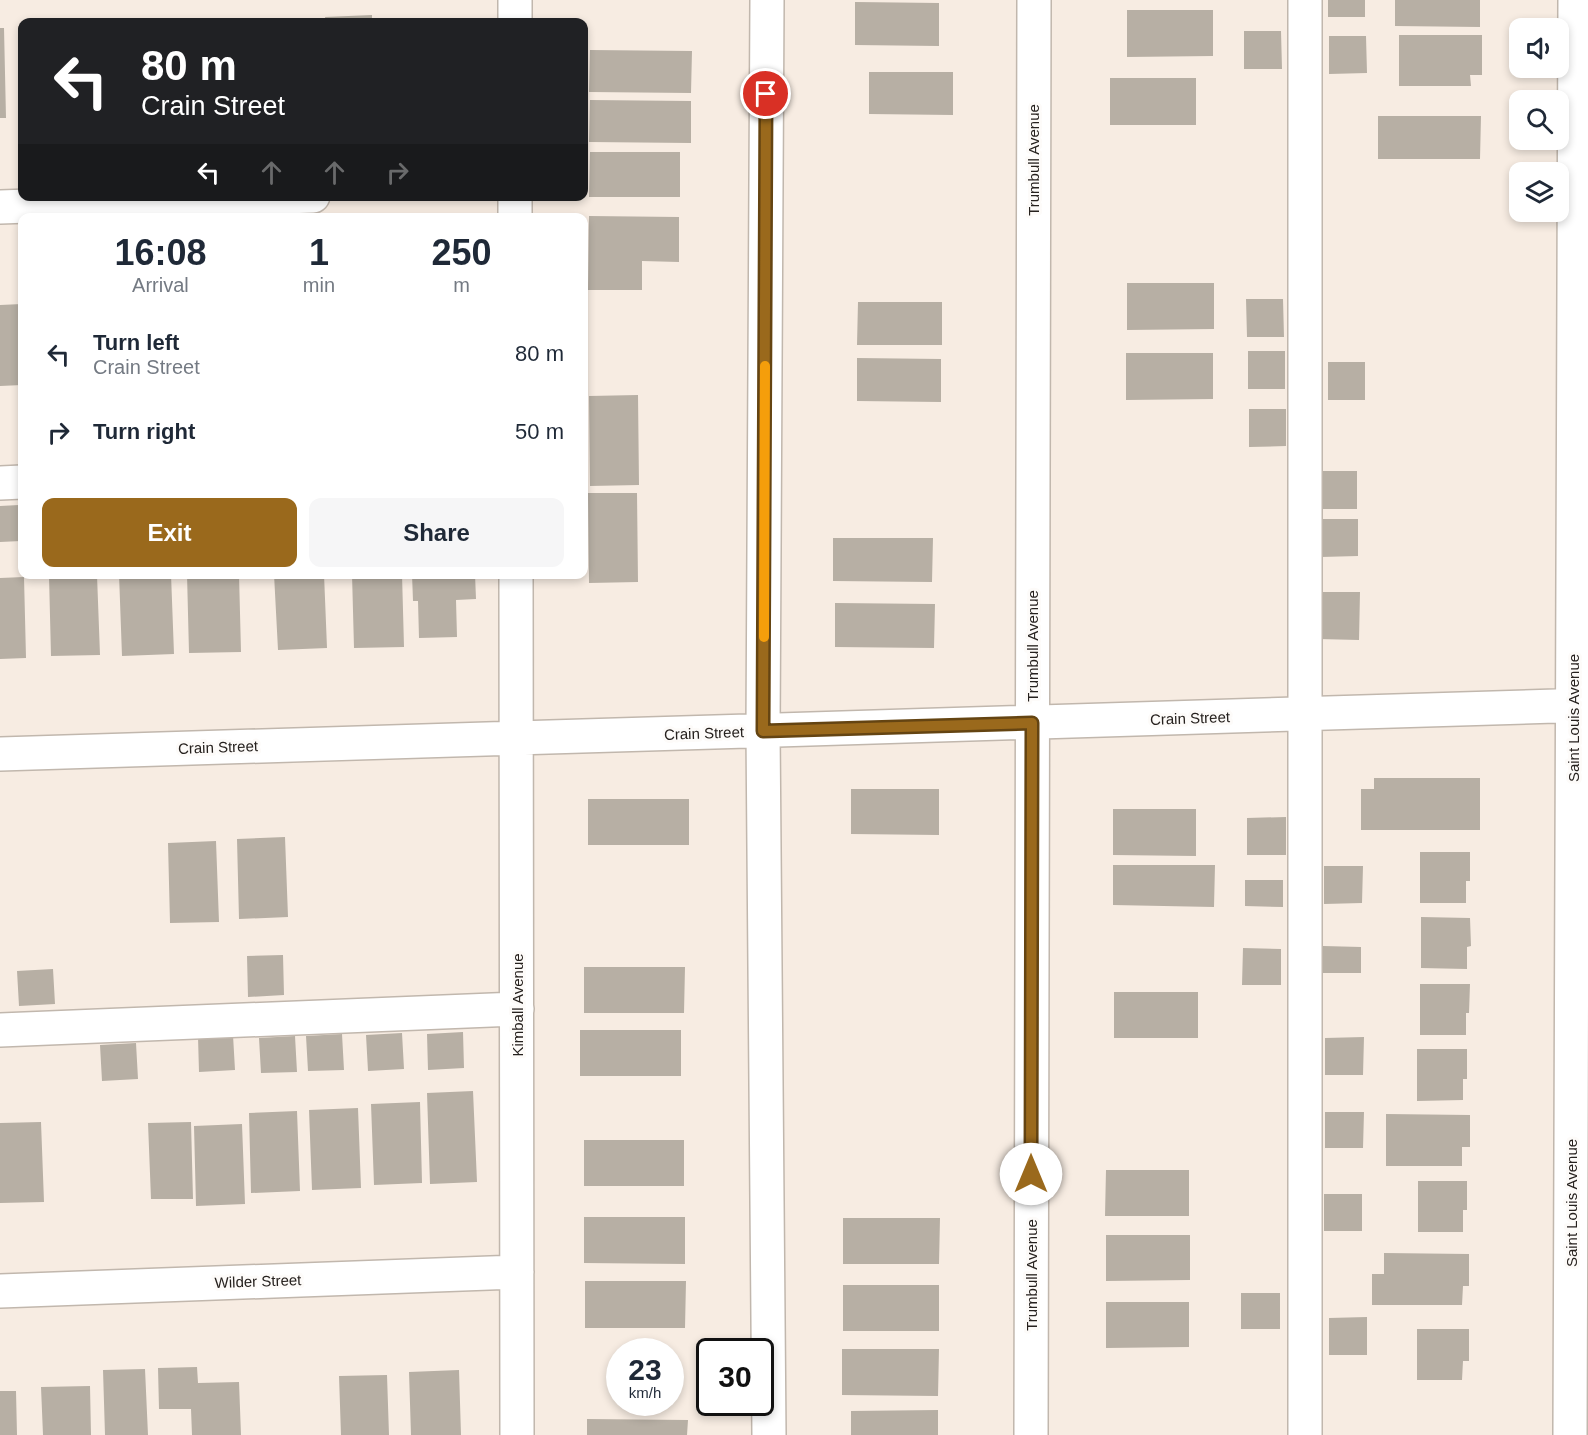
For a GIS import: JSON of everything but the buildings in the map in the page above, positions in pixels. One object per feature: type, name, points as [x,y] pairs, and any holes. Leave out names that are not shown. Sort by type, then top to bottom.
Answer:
[{"type":"street","points":[[515,0],[515,18]]},
{"type":"street","points":[[767,0],[763,731],[769,1435]]},
{"type":"street","name":"Trumbull Avenue","points":[[1031,1435],[1034,0]]},
{"type":"street","points":[[1305,0],[1305,1435]]},
{"type":"street","name":"Saint Louis Avenue","points":[[1570,1435],[1581,706],[1575,0]]},
{"type":"street","points":[[0,207],[171,201]]},
{"type":"street","points":[[0,483],[18,482]]},
{"type":"street","name":"Kimball Avenue","points":[[516,579],[517,1435]]},
{"type":"street","name":"Crain Street","points":[[0,754],[1581,706]]},
{"type":"street","points":[[0,1030],[517,1009]]},
{"type":"street","name":"Wilder Street","points":[[0,1291],[517,1272]]},
{"type":"slow traffic","points":[[764,637],[765,366]]},
{"type":"route","points":[[766,94],[763,731],[1032,723],[1031,1174]]}]
